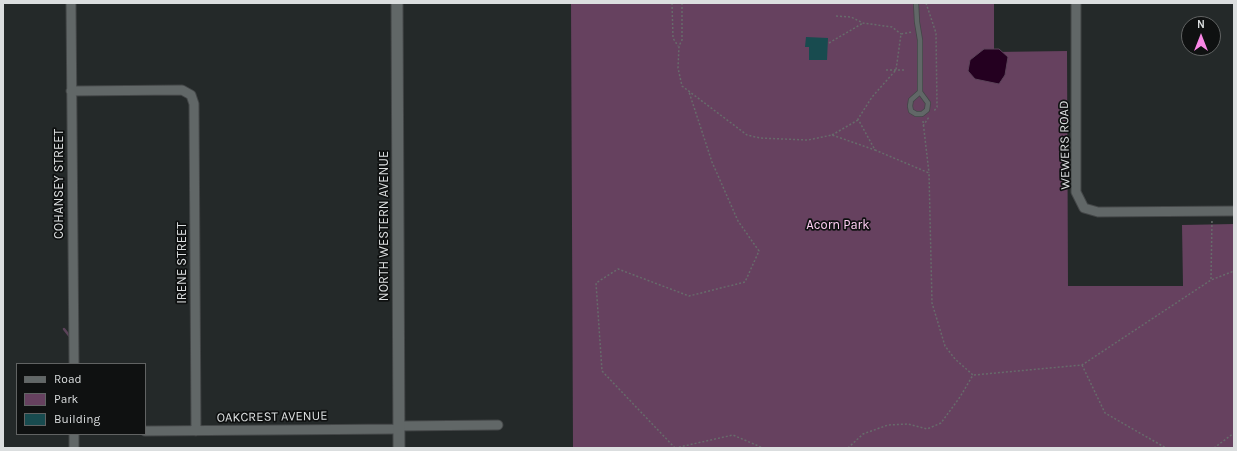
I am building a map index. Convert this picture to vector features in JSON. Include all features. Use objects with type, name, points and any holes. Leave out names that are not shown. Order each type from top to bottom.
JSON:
[{"type":"street","name":"COHANSEY STREET","points":[[71,3],[74,363]]},
{"type":"street","name":"NORTH WESTERN AVENUE","points":[[397,3],[399,448]]},
{"type":"street","name":"WEWERS ROAD","points":[[1076,3],[1076,192],[1084,208],[1098,212],[1234,211]]},
{"type":"street","name":"IRENE STREET","points":[[71,91],[182,90],[191,95],[194,104],[196,431]]},
{"type":"street","name":"OAKCREST AVENUE","points":[[146,431],[399,428],[498,425]]},
{"type":"street","points":[[74,435],[74,448]]},
{"type":"lane","points":[[916,3],[920,40],[920,92],[928,103],[927,110],[922,114],[910,111],[912,100],[920,92]]},
{"type":"path","points":[[672,3],[673,38],[679,46]]},
{"type":"path","points":[[682,3],[682,40],[679,46],[678,68],[682,86],[747,135],[760,138],[808,140],[832,135],[858,119],[872,97],[896,70],[901,34]]},
{"type":"path","points":[[924,126],[937,107],[936,33],[926,3]]},
{"type":"path","points":[[836,16],[851,17],[863,23],[892,27],[901,34]]},
{"type":"path","points":[[829,43],[863,23]]},
{"type":"path","points":[[901,34],[918,30]]},
{"type":"path","points":[[886,70],[906,70]]},
{"type":"path","points":[[689,92],[712,162],[738,220],[759,251],[745,282],[689,296],[618,269],[596,283],[602,371],[675,448],[734,435],[763,448]]},
{"type":"path","points":[[922,114],[929,173],[932,303],[944,346],[955,359],[973,375],[1082,366],[1211,280],[1234,271]]},
{"type":"path","points":[[858,119],[875,150]]},
{"type":"path","points":[[832,135],[875,150],[929,173]]},
{"type":"path","points":[[1211,280],[1212,211]]},
{"type":"path","points":[[1082,366],[1105,413],[1166,448]]},
{"type":"path","points":[[848,448],[863,434],[888,425],[908,424],[927,429],[940,423],[960,397],[973,375]]},
{"type":"path","points":[[1214,448],[1234,433]]},
{"type":"green space","name":"Acorn Park","points":[[571,3],[994,3],[994,52],[1067,51],[1068,286],[1183,286],[1182,225],[1234,224],[1234,448],[573,448]]},
{"type":"shaded area","points":[[984,49],[999,49],[1008,57],[1005,75],[999,84],[975,79],[968,71],[970,60]]},
{"type":"building","points":[[806,37],[828,38],[827,60],[809,60],[809,47],[805,47]]},
{"type":"waterway","points":[[64,329],[71,338]]}]
